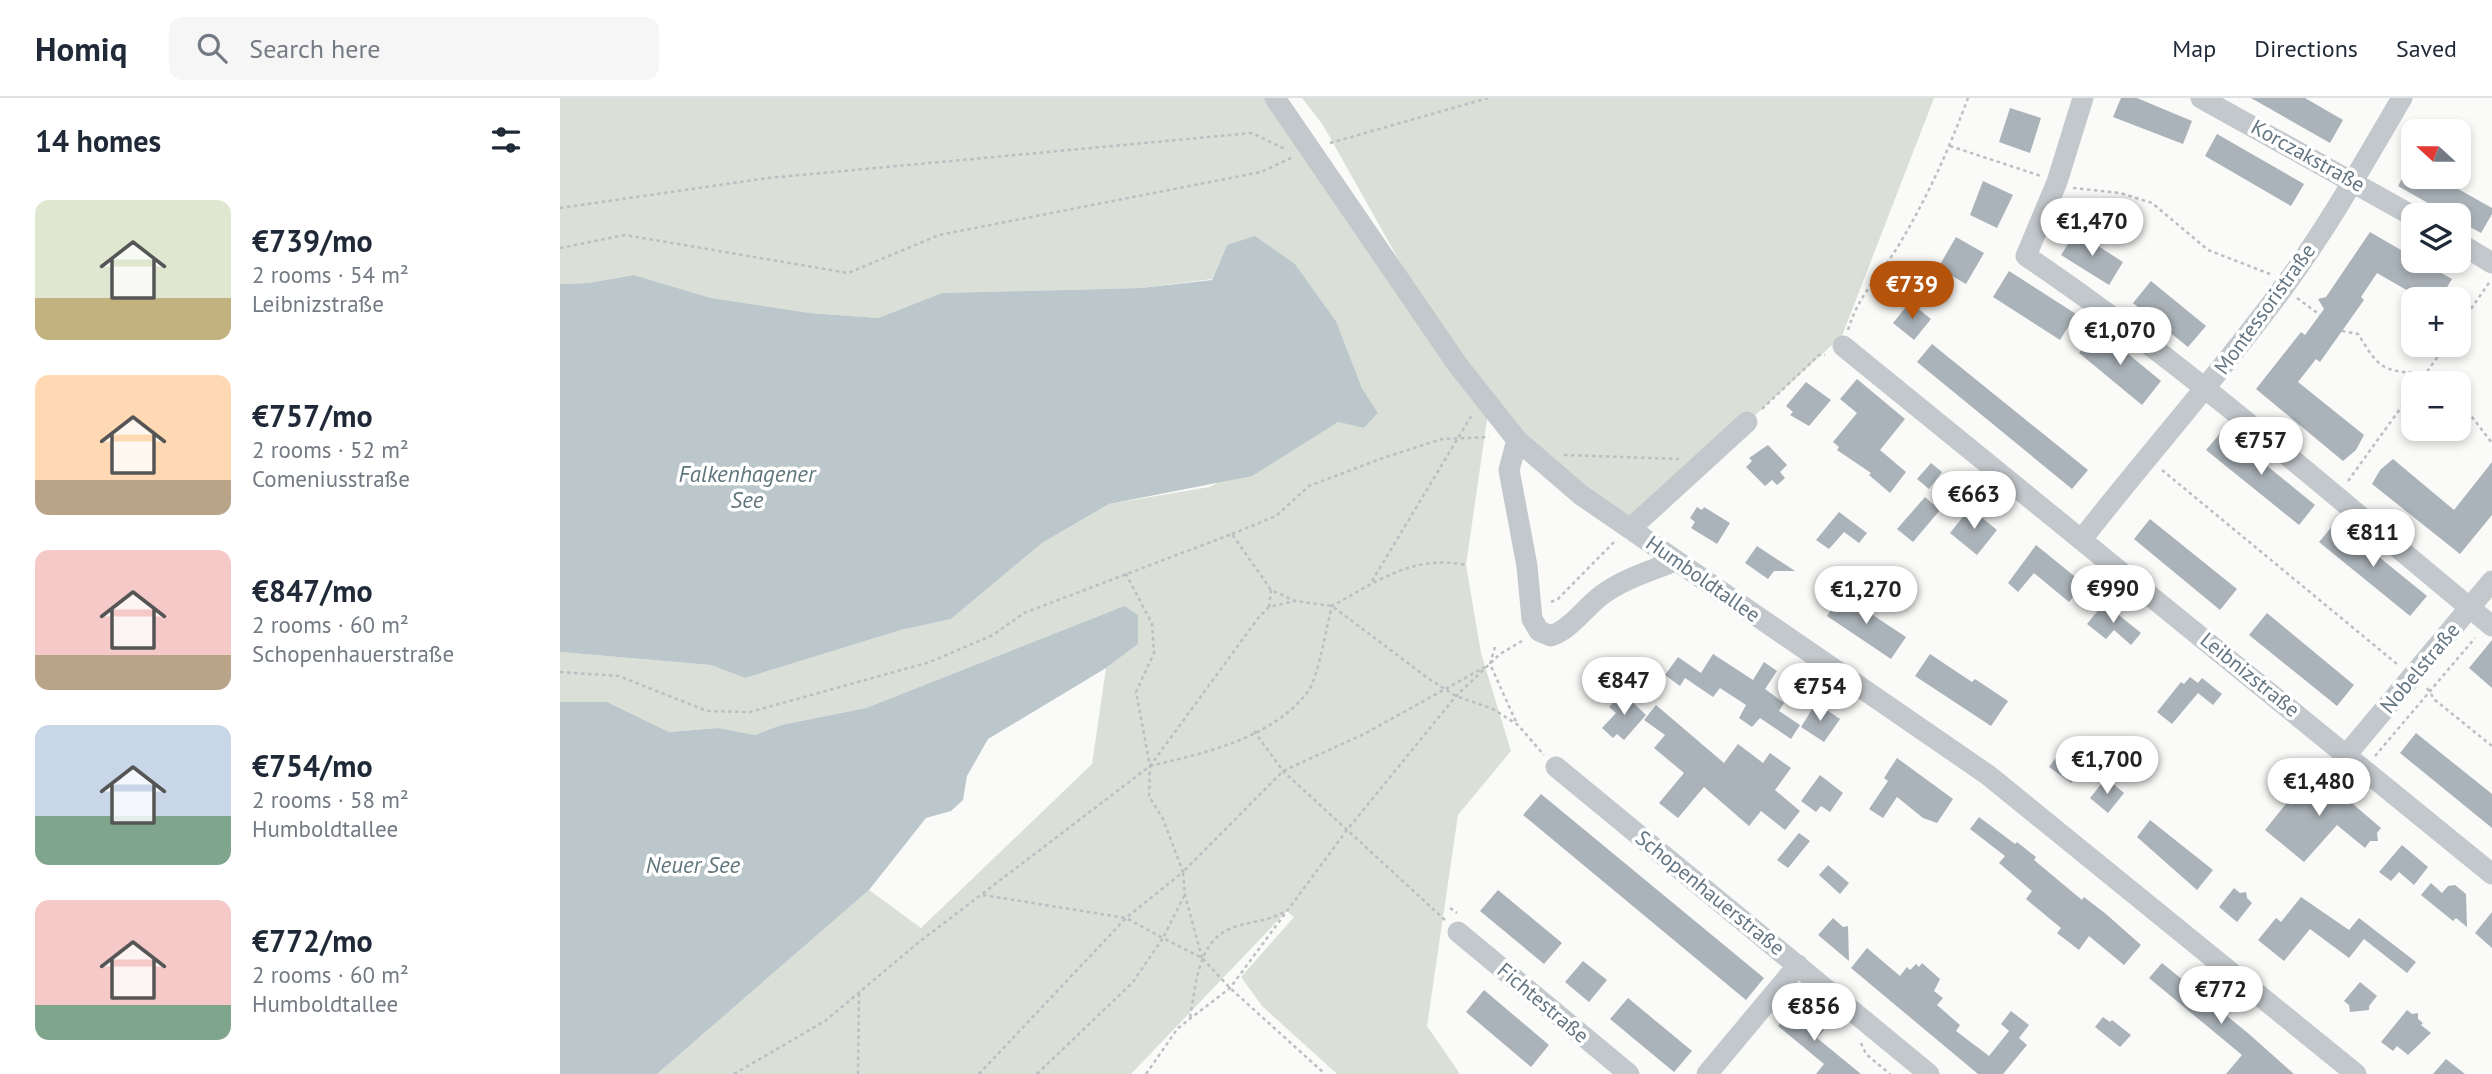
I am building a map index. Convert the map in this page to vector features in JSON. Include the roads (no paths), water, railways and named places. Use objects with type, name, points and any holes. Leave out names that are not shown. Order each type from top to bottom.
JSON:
[{"type":"street","name":"Humboldtallee","points":[[1275,98],[1457,364],[1517,440],[1581,495],[1988,775],[2356,1074]]},
{"type":"street","points":[[2083,98],[2057,182],[2026,256],[2103,308],[2207,388],[2490,624]]},
{"type":"street","name":"Korczakstraße","points":[[2201,98],[2401,209]]},
{"type":"street","name":"Montessoristraße","points":[[2082,539],[2207,388],[2287,282],[2354,181],[2402,98]]},
{"type":"street","points":[[2471,250],[2492,263]]},
{"type":"street","name":"Leibnizstraße","points":[[1843,346],[2492,874]]},
{"type":"street","points":[[1630,529],[1747,422]]},
{"type":"street","points":[[1517,440],[1510,470],[1527,566],[1532,619],[1539,631],[1551,636],[1563,632],[1580,612],[1606,592],[1676,561]]},
{"type":"street","name":"Nobelstraße","points":[[2347,754],[2492,581]]},
{"type":"street","name":"Schopenhauerstraße","points":[[1556,767],[1928,1074]]},
{"type":"street","name":"Fichtestraße","points":[[1458,932],[1629,1074]]},
{"type":"street","points":[[1707,1074],[1798,965]]},
{"type":"water","name":"Falkenhagener See","points":[[1255,236],[1295,264],[1336,321],[1362,388],[1378,413],[1364,428],[1338,422],[1252,476],[1109,504],[1042,543],[951,619],[901,630],[745,678],[711,665],[560,652],[560,284],[588,283],[634,275],[711,298],[810,313],[878,318],[942,293],[1141,288],[1212,280],[1227,245]]},
{"type":"water","name":"Neuer See","points":[[1124,606],[1138,615],[1138,644],[1106,668],[988,739],[967,776],[963,800],[951,811],[926,818],[869,890],[657,1074],[560,1074],[560,702],[607,702],[669,732],[718,728],[755,735],[781,725],[866,708]]}]
